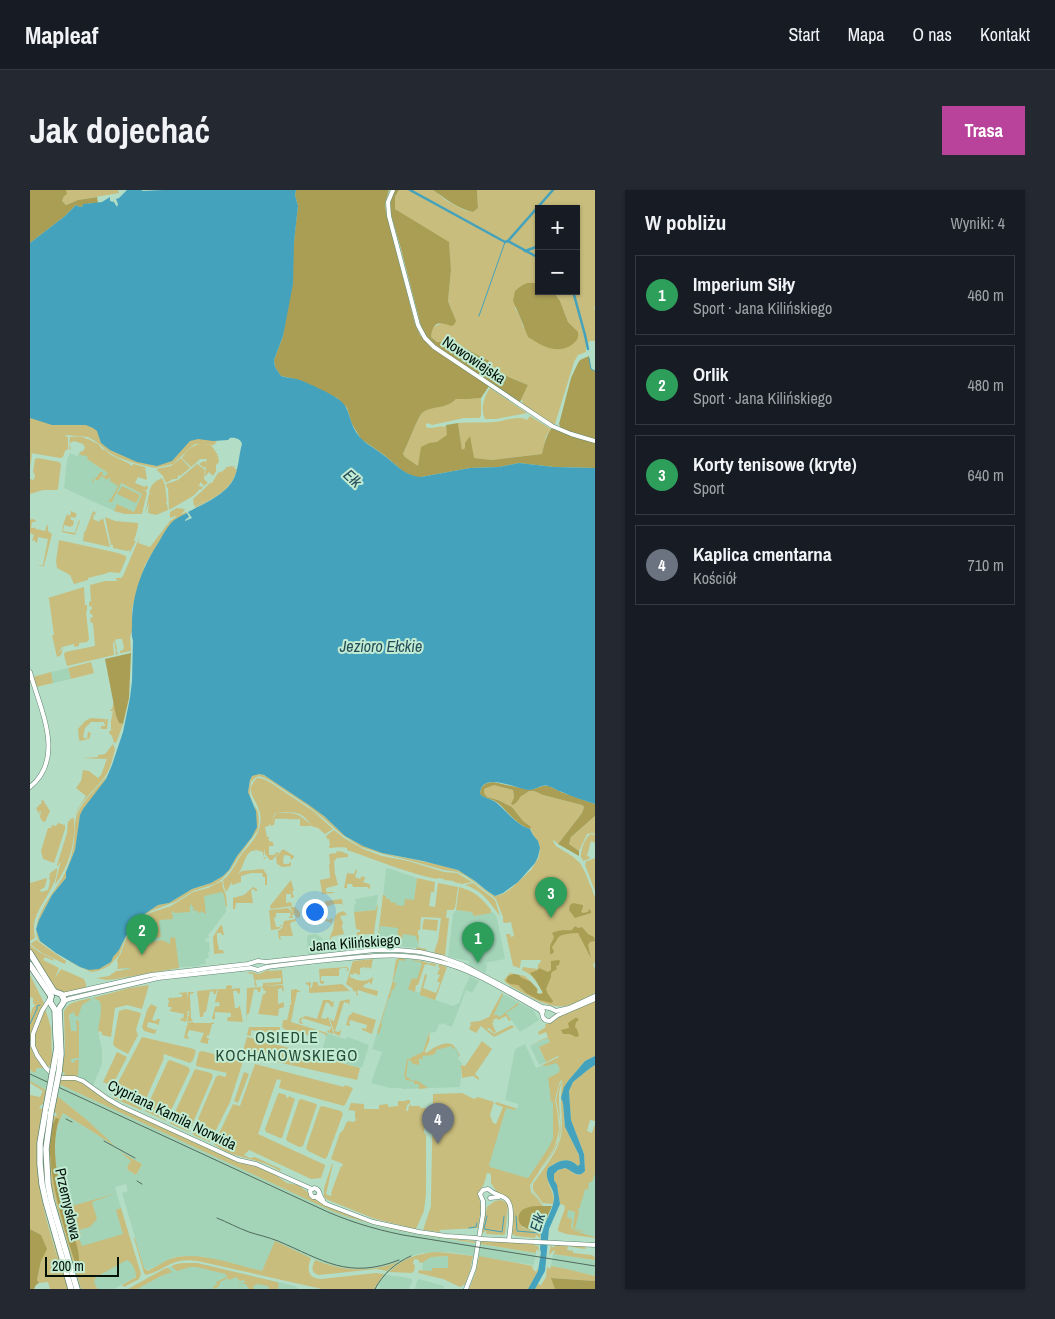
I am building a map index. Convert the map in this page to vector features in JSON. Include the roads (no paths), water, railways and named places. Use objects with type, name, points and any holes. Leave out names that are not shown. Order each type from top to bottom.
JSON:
[{"type":"main road","points":[[30,954],[56,1000]]},
{"type":"main road","points":[[30,965],[56,1000]]},
{"type":"main road","name":"Przemysłowa","points":[[56,1000],[56,1071],[48,1110],[41,1131],[40,1148],[42,1184],[71,1289]]},
{"type":"main road","name":"Przemysłowa","points":[[48,1110],[46,1149],[48,1184],[77,1289]]},
{"type":"street","name":"Nowowiejska","points":[[393,190],[388,202],[389,216],[418,325],[425,338],[552,426],[595,441]]},
{"type":"street","points":[[30,672],[45,722],[49,748],[44,770],[30,787]]},
{"type":"street","name":"Jana Kilińskiego","points":[[255,962],[369,951],[397,950],[414,952],[441,957],[463,965],[540,1010],[542,1013]]},
{"type":"street","name":"Jana Kilińskiego","points":[[56,1000],[69,999],[158,978],[395,954],[434,960],[476,973],[546,1008]]},
{"type":"street","points":[[56,1000],[151,975],[255,962],[254,966],[259,969],[263,964],[261,961]]},
{"type":"street","points":[[595,997],[558,1015],[552,1020],[548,1021],[543,1018],[542,1013],[546,1008],[554,1010],[569,1008],[595,997]]},
{"type":"street","name":"Cypriana Kamila Norwida","points":[[56,1000],[43,1009],[33,1034],[33,1044],[37,1055],[51,1074],[60,1078],[81,1080],[116,1104],[238,1160],[256,1164],[311,1191]]},
{"type":"street","points":[[554,1010],[555,1018]]},
{"type":"street","points":[[318,1196],[312,1196],[311,1191],[317,1189],[319,1191],[318,1196],[323,1202],[373,1222],[408,1230],[481,1239],[595,1245]]},
{"type":"street","points":[[466,1289],[475,1265],[483,1214],[488,1197],[506,1198],[510,1202],[509,1240]]},
{"type":"water","name":"Jezioro Ełckie","points":[[127,190],[296,190],[295,195],[298,206],[294,242],[293,284],[283,336],[274,360],[275,367],[281,376],[298,379],[327,392],[341,401],[358,436],[405,472],[421,477],[470,468],[499,467],[519,463],[554,467],[595,468],[595,804],[545,786],[529,790],[500,783],[486,783],[482,787],[480,794],[496,802],[517,822],[530,829],[540,848],[535,863],[518,882],[503,893],[495,896],[458,870],[382,853],[363,846],[345,836],[309,805],[264,775],[259,774],[252,776],[248,792],[256,811],[257,827],[229,870],[211,883],[192,889],[169,903],[158,905],[140,917],[129,930],[111,962],[99,969],[89,970],[56,953],[40,941],[36,929],[52,895],[66,878],[66,872],[75,850],[80,815],[106,779],[123,732],[132,681],[134,601],[144,570],[164,533],[173,521],[187,513],[189,517],[185,521],[192,518],[188,512],[222,493],[232,482],[242,444],[234,438],[228,440],[198,439],[190,441],[172,461],[157,466],[137,462],[110,450],[101,443],[97,431],[86,425],[52,425],[30,418],[30,243],[76,205],[80,207],[83,204],[102,202],[110,197],[110,201],[114,202],[117,207],[116,199]]},
{"type":"water","points":[[595,1056],[595,1065],[573,1082],[569,1091],[571,1120],[584,1154],[585,1171],[575,1174],[565,1168],[558,1170],[554,1174],[560,1204],[549,1229],[545,1271],[535,1289],[528,1289],[538,1271],[541,1252],[540,1233],[554,1199],[547,1177],[548,1168],[556,1163],[567,1160],[578,1166],[580,1164],[579,1155],[565,1127],[561,1098],[564,1087],[585,1061]]},
{"type":"waterway","points":[[410,190],[505,242],[508,241]]},
{"type":"waterway","points":[[535,256],[508,241],[553,190]]},
{"type":"waterway","points":[[479,316],[505,242]]},
{"type":"waterway","points":[[525,251],[535,247]]},
{"type":"waterway","points":[[574,295],[588,349]]},
{"type":"waterway","points":[[589,358],[591,369],[595,371]]},
{"type":"waterway","points":[[30,1024],[37,1006],[40,1005]]},
{"type":"waterway","points":[[487,1216],[484,1229],[502,1232],[504,1216]]},
{"type":"waterway","name":"Ełk","points":[[516,1216],[517,1231],[540,1233]]},
{"type":"waterway","points":[[469,1228],[476,1227],[477,1223]]},
{"type":"railway","points":[[30,1074],[348,1220],[403,1235],[595,1266]]},
{"type":"railway","points":[[66,1119],[72,1122]]},
{"type":"railway","points":[[104,1141],[135,1158]]},
{"type":"railway","points":[[137,1181],[142,1184]]},
{"type":"railway","points":[[217,1218],[336,1265],[350,1268],[365,1268],[381,1266],[399,1260]]},
{"type":"railway","points":[[375,1289],[390,1270],[411,1256]]},
{"type":"place","name":"Korty tenisowe (kryte)","points":[[551,918]]},
{"type":"place","name":"Orlik","points":[[142,955]]},
{"type":"place","name":"Imperium Siły","points":[[478,963]]},
{"type":"place","name":"Kaplica cmentarna","points":[[438,1144]]},
{"type":"district","name":"OSIEDLE KOCHANOWSKIEGO","points":[[287,1046]]}]
